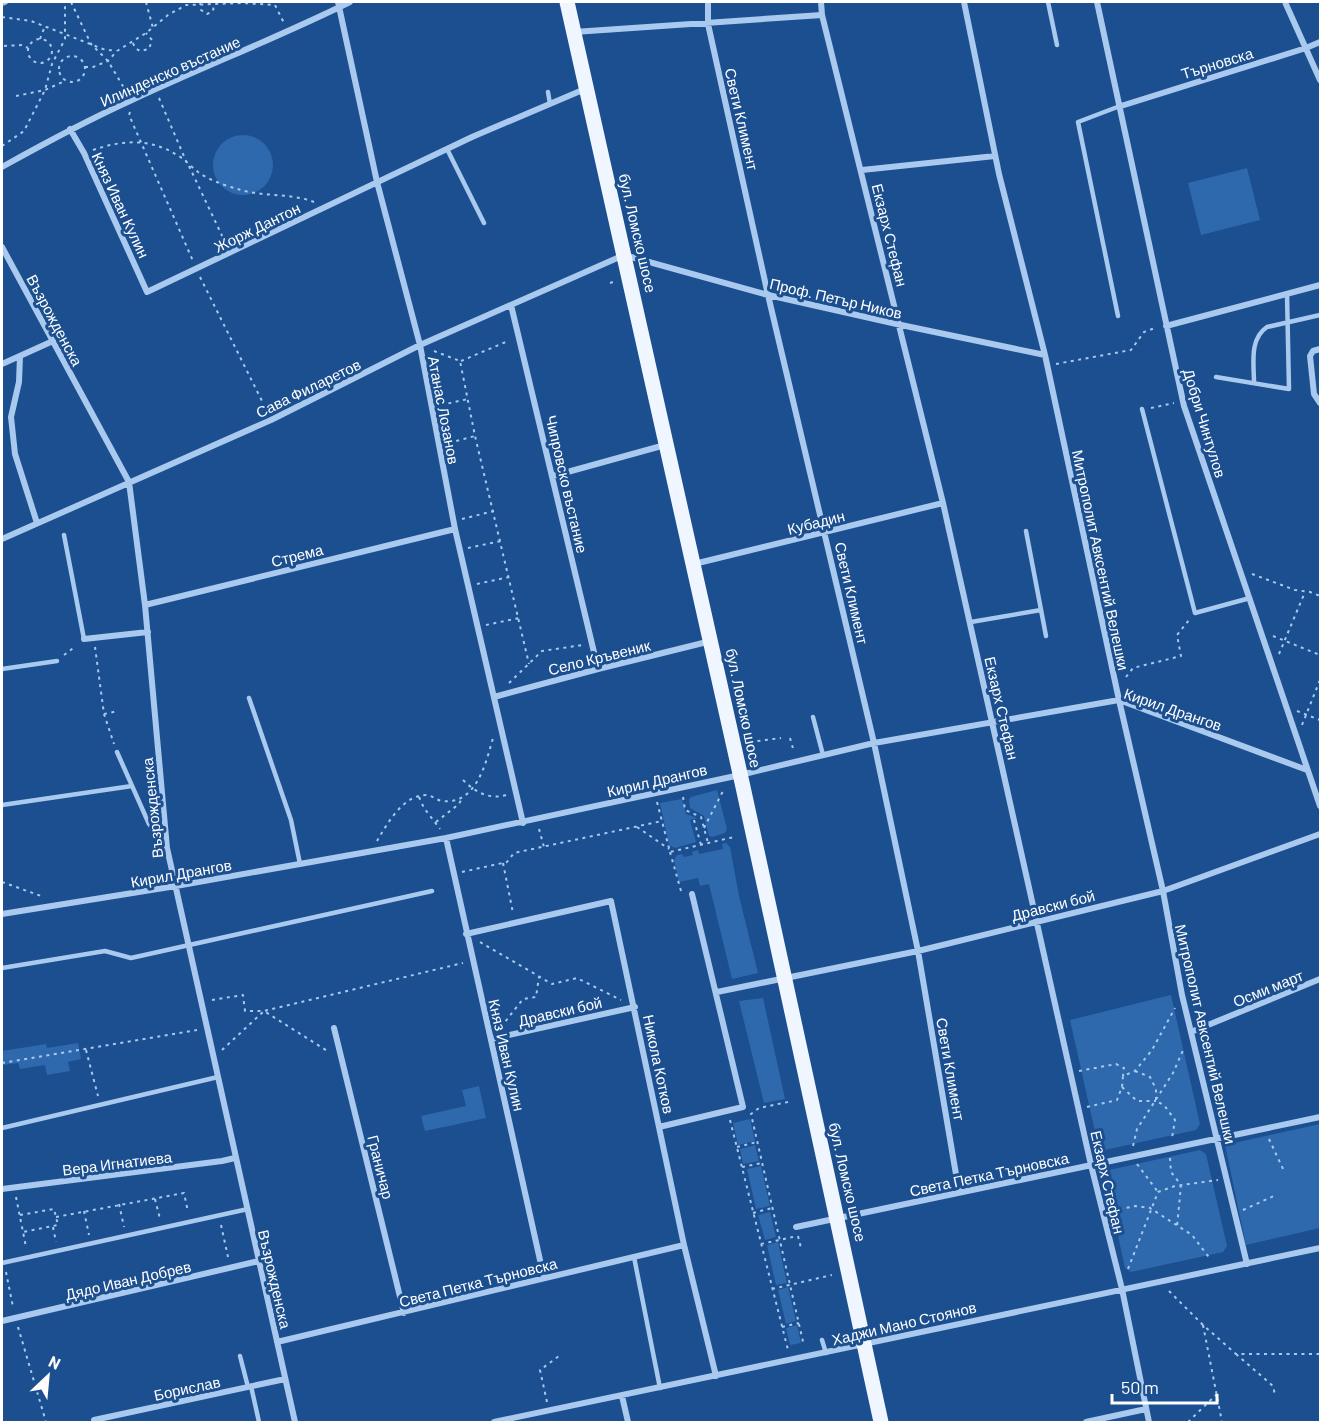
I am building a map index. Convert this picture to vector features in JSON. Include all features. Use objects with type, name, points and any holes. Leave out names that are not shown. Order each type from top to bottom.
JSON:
[{"type":"main road","name":"бул. Ломско шосе","points":[[567,2],[694,564],[882,1422]]},
{"type":"street","name":"Илинденско въстание","points":[[2,167],[70,129],[288,32],[339,4],[350,2]]},
{"type":"street","name":"Свети Климент","points":[[708,2],[708,24],[768,294],[874,743],[918,951],[959,1192]]},
{"type":"street","name":"Екзарх Стефан","points":[[821,2],[822,15],[944,503],[1078,1109],[1122,1289],[1149,1422]]},
{"type":"street","name":"Митрополит Авксентий Велешки","points":[[964,2],[995,156],[1045,356],[1162,891],[1182,995],[1247,1264]]},
{"type":"street","name":"Добри Чинтулов","points":[[1097,2],[1183,401],[1320,806]]},
{"type":"street","points":[[1285,2],[1320,80]]},
{"type":"street","name":"Атанас Лозанов","points":[[339,4],[377,182],[420,345],[455,529],[523,823]]},
{"type":"street","points":[[574,32],[822,15]]},
{"type":"street","name":"Търновска","points":[[1121,106],[1320,42]]},
{"type":"street","name":"Жорж Дантон","points":[[147,292],[447,149],[587,89]]},
{"type":"street","name":"Княз Иван Кулин","points":[[70,129],[84,153],[147,292]]},
{"type":"street","points":[[862,170],[995,156]]},
{"type":"street","name":"Възрожденска","points":[[2,246],[129,482],[148,632],[167,848],[295,1422]]},
{"type":"street","name":"Проф. Петър Ников","points":[[624,255],[768,294],[901,326],[1045,356]]},
{"type":"street","name":"Сава Филаретов","points":[[2,539],[272,420],[420,345],[624,255]]},
{"type":"street","points":[[1166,326],[1320,285]]},
{"type":"street","name":"Чипровско въстание","points":[[511,305],[598,669]]},
{"type":"street","points":[[2,364],[53,341]]},
{"type":"street","points":[[1320,349],[1313,351],[1310,357],[1314,394],[1320,403]]},
{"type":"street","points":[[20,356],[19,382],[10,417],[15,454],[37,523]]},
{"type":"street","points":[[553,477],[667,445]]},
{"type":"street","name":"Кубадин","points":[[694,564],[944,503]]},
{"type":"street","name":"Стрема","points":[[145,605],[455,529]]},
{"type":"street","points":[[84,639],[148,632]]},
{"type":"street","name":"Село Кръвеник","points":[[494,697],[711,642]]},
{"type":"street","name":"Кирил Дрангов","points":[[2,914],[446,838],[740,775],[874,743],[1119,700],[1307,770]]},
{"type":"street","name":"Дравски бой","points":[[717,993],[784,977],[918,951],[1162,891],[1320,834]]},
{"type":"street","name":"Княз Иван Кулин","points":[[446,838],[544,1278]]},
{"type":"street","points":[[659,1127],[743,1107],[692,894]]},
{"type":"street","name":"Никола Котков","points":[[466,934],[611,901],[684,1245],[716,1376]]},
{"type":"street","name":"Осми март","points":[[1191,1032],[1320,980]]},
{"type":"street","name":"Дравски бой","points":[[491,1039],[635,1007]]},
{"type":"street","name":"Граничар","points":[[334,1028],[404,1312]]},
{"type":"street","name":"Света Петка Търновска","points":[[796,1227],[1320,1117]]},
{"type":"street","name":"Вера Игнатиева","points":[[2,1189],[235,1158]]},
{"type":"street","name":"Света Петка Търновска","points":[[277,1342],[684,1245]]},
{"type":"street","name":"Хаджи Мано Стоянов","points":[[494,1422],[1320,1248]]},
{"type":"street","name":"Дядо Иван Добрев","points":[[2,1321],[259,1262]]},
{"type":"street","name":"Борислав","points":[[94,1421],[285,1379]]},
{"type":"street","points":[[622,1396],[628,1422]]},
{"type":"street","points":[[1086,1422],[1146,1409]]},
{"type":"lane","points":[[1048,2],[1057,45]]},
{"type":"lane","points":[[548,92],[550,104]]},
{"type":"lane","points":[[1118,316],[1078,122],[1121,106]]},
{"type":"lane","points":[[447,149],[484,223]]},
{"type":"lane","points":[[1216,377],[1289,389],[1287,294]]},
{"type":"lane","points":[[1254,383],[1254,343],[1261,331],[1267,327],[1320,315]]},
{"type":"lane","points":[[1142,409],[1195,613],[1250,598]]},
{"type":"lane","points":[[1026,531],[1046,636]]},
{"type":"lane","points":[[64,535],[84,639]]},
{"type":"lane","points":[[971,622],[1041,610]]},
{"type":"lane","points":[[2,669],[57,661]]},
{"type":"lane","points":[[249,698],[291,820],[300,864]]},
{"type":"lane","points":[[813,717],[823,755]]},
{"type":"lane","points":[[117,752],[149,824],[167,848]]},
{"type":"lane","points":[[2,805],[132,786]]},
{"type":"lane","points":[[2,968],[105,951],[131,958],[432,891]]},
{"type":"lane","points":[[2,1128],[218,1077]]},
{"type":"lane","points":[[3,1263],[248,1209]]},
{"type":"lane","points":[[634,1257],[660,1388]]},
{"type":"lane","points":[[822,1340],[826,1353]]},
{"type":"lane","points":[[240,1356],[259,1422]]},
{"type":"path","points":[[2,146],[24,132],[45,90],[52,64],[65,39],[65,2]]},
{"type":"path","points":[[70,2],[91,44],[108,61],[132,100],[129,115],[197,269],[272,420]]},
{"type":"path","points":[[146,2],[153,28]]},
{"type":"path","points":[[85,67],[93,67],[108,61],[117,51],[186,3],[275,5],[288,32]]},
{"type":"path","points":[[200,3],[201,10],[207,14],[213,11],[214,4]]},
{"type":"path","points":[[2,17],[32,21],[103,49],[117,51]]},
{"type":"path","points":[[45,26],[40,39],[33,42],[29,48],[29,56],[35,61],[46,61],[51,56]]},
{"type":"path","points":[[133,42],[135,48],[140,51],[149,49],[152,40],[146,33]]},
{"type":"path","points":[[40,39],[50,45],[51,56]]},
{"type":"path","points":[[4,46],[22,45],[29,48]]},
{"type":"path","points":[[51,56],[61,62]]},
{"type":"path","points":[[65,81],[59,70],[61,62],[68,57],[77,57],[85,67]]},
{"type":"path","points":[[16,96],[45,90],[65,81],[73,82],[81,79],[85,67]]},
{"type":"path","points":[[156,89],[230,253]]},
{"type":"path","points":[[84,153],[106,145],[148,142],[179,155],[205,177],[244,191],[304,198],[327,207]]},
{"type":"path","points":[[1047,366],[1131,351],[1144,332],[1166,326]]},
{"type":"path","points":[[420,345],[460,361],[519,336]]},
{"type":"path","points":[[460,361],[475,436],[529,664]]},
{"type":"path","points":[[432,407],[468,399]]},
{"type":"path","points":[[1142,409],[1183,401]]},
{"type":"path","points":[[439,445],[475,436]]},
{"type":"path","points":[[454,521],[494,511]]},
{"type":"path","points":[[460,549],[501,541]]},
{"type":"path","points":[[1240,570],[1294,590],[1320,596]]},
{"type":"path","points":[[468,586],[509,577]]},
{"type":"path","points":[[1273,668],[1305,591]]},
{"type":"path","points":[[1116,689],[1133,668],[1181,656],[1177,635],[1195,613]]},
{"type":"path","points":[[478,627],[519,618]]},
{"type":"path","points":[[1261,631],[1320,655]]},
{"type":"path","points":[[93,638],[104,714],[117,752]]},
{"type":"path","points":[[57,661],[84,639]]},
{"type":"path","points":[[494,697],[542,651],[592,643]]},
{"type":"path","points":[[1297,738],[1320,680]]},
{"type":"path","points":[[1286,707],[1320,720]]},
{"type":"path","points":[[104,714],[118,711]]},
{"type":"path","points":[[436,822],[459,804],[472,789],[489,755],[499,718]]},
{"type":"path","points":[[750,742],[781,738]]},
{"type":"path","points":[[790,738],[797,761]]},
{"type":"path","points":[[463,780],[481,794],[495,797],[516,792]]},
{"type":"path","points":[[681,787],[685,810],[701,817],[708,843]]},
{"type":"path","points":[[704,828],[723,791],[726,790]]},
{"type":"path","points":[[654,793],[681,891],[692,894]]},
{"type":"path","points":[[372,852],[391,819],[413,798],[428,795],[444,802],[461,800]]},
{"type":"path","points":[[419,797],[424,808],[446,838]]},
{"type":"path","points":[[694,819],[701,845]]},
{"type":"path","points":[[537,820],[544,847]]},
{"type":"path","points":[[454,874],[507,862],[514,853],[662,821]]},
{"type":"path","points":[[637,827],[669,851],[734,837]]},
{"type":"path","points":[[503,863],[515,923]]},
{"type":"path","points":[[2,882],[61,904]]},
{"type":"path","points":[[466,934],[552,984],[577,978],[635,1007]]},
{"type":"path","points":[[201,1002],[243,995],[245,1011],[264,1011],[472,961]]},
{"type":"path","points":[[491,1039],[524,999],[536,997],[539,976]]},
{"type":"path","points":[[1123,1076],[1136,1071],[1152,1050],[1182,995]]},
{"type":"path","points":[[214,1058],[264,1011]]},
{"type":"path","points":[[264,1011],[342,1060]]},
{"type":"path","points":[[2,1063],[207,1028]]},
{"type":"path","points":[[1158,1192],[1131,1156],[1137,1129],[1173,1073],[1191,1032]]},
{"type":"path","points":[[86,1050],[100,1105]]},
{"type":"path","points":[[1070,1073],[1116,1064],[1124,1068],[1122,1087],[1117,1100],[1078,1109]]},
{"type":"path","points":[[1136,1071],[1150,1077],[1156,1089],[1156,1101]]},
{"type":"path","points":[[1122,1087],[1137,1101],[1156,1101],[1164,1105],[1174,1120],[1170,1148],[1171,1172],[1181,1185],[1177,1227]]},
{"type":"path","points":[[788,1102],[759,1108],[751,1114],[807,1357]]},
{"type":"path","points":[[728,1111],[790,1361]]},
{"type":"path","points":[[1265,1128],[1284,1171]]},
{"type":"path","points":[[736,1147],[757,1142]]},
{"type":"path","points":[[742,1167],[762,1163]]},
{"type":"path","points":[[1122,1289],[1150,1208],[1158,1192],[1181,1185],[1227,1179]]},
{"type":"path","points":[[15,1188],[28,1257]]},
{"type":"path","points":[[56,1217],[184,1193],[190,1222]]},
{"type":"path","points":[[1235,1214],[1276,1196]]},
{"type":"path","points":[[155,1198],[162,1228]]},
{"type":"path","points":[[119,1204],[126,1236]]},
{"type":"path","points":[[1103,1213],[1135,1206],[1150,1208],[1192,1235],[1218,1270]]},
{"type":"path","points":[[753,1213],[772,1208]]},
{"type":"path","points":[[20,1215],[54,1209],[58,1225],[23,1232]]},
{"type":"path","points":[[84,1211],[91,1244]]},
{"type":"path","points":[[219,1216],[230,1268]]},
{"type":"path","points":[[52,1226],[57,1251]]},
{"type":"path","points":[[761,1244],[798,1236]]},
{"type":"path","points":[[3,1263],[15,1318],[46,1422]]},
{"type":"path","points":[[772,1289],[832,1275]]},
{"type":"path","points":[[1160,1282],[1203,1325],[1274,1386],[1275,1395]]},
{"type":"path","points":[[782,1327],[799,1323]]},
{"type":"path","points":[[1203,1325],[1222,1422]]},
{"type":"path","points":[[1236,1354],[1320,1354]]},
{"type":"path","points":[[549,1410],[540,1370],[559,1356]]},
{"type":"path","points":[[1188,1422],[1216,1395]]},
{"type":"shaded area","points":[[243,135],[264,144],[273,165],[264,186],[243,195],[222,186],[213,165],[222,144]]},
{"type":"shaded area","points":[[1247,168],[1260,220],[1201,235],[1188,183]]},
{"type":"shaded area","points":[[717,790],[727,829],[725,833],[712,837],[709,836],[704,816],[690,808],[689,800],[691,797]]},
{"type":"shaded area","points":[[682,799],[686,814],[697,818],[690,820],[696,842],[675,848],[669,845],[660,803]]},
{"type":"shaded area","points":[[726,843],[730,847],[739,896],[758,973],[732,979],[709,884],[700,886],[698,878],[679,882],[674,860],[677,855],[682,854],[684,857],[693,855],[692,852],[698,850],[699,854],[723,849],[722,844]]},
{"type":"shaded area","points":[[1171,995],[1200,1124],[1196,1130],[1105,1150],[1098,1145],[1070,1020]]},
{"type":"shaded area","points":[[763,998],[785,1099],[764,1103],[739,1001]]},
{"type":"shaded area","points":[[78,1043],[81,1059],[68,1062],[70,1071],[47,1075],[45,1065],[20,1069],[18,1063],[3,1065],[2,1051],[46,1044],[47,1048]]},
{"type":"shaded area","points":[[479,1086],[486,1118],[425,1131],[421,1116],[466,1106],[462,1090]]},
{"type":"shaded area","points":[[750,1119],[755,1141],[738,1145],[733,1123]]},
{"type":"shaded area","points":[[1320,1124],[1320,1228],[1246,1245],[1225,1145]]},
{"type":"shaded area","points":[[755,1145],[759,1161],[743,1164],[740,1149]]},
{"type":"shaded area","points":[[1200,1150],[1206,1154],[1227,1246],[1223,1252],[1131,1272],[1125,1268],[1105,1176],[1109,1170]]},
{"type":"shaded area","points":[[761,1166],[770,1206],[756,1209],[747,1169]]},
{"type":"shaded area","points":[[770,1212],[776,1237],[765,1240],[758,1215]]},
{"type":"shaded area","points":[[778,1242],[787,1283],[776,1285],[767,1245]]},
{"type":"shaded area","points":[[788,1287],[796,1321],[786,1324],[778,1290]]},
{"type":"shaded area","points":[[797,1325],[801,1343],[790,1345],[786,1328]]}]
